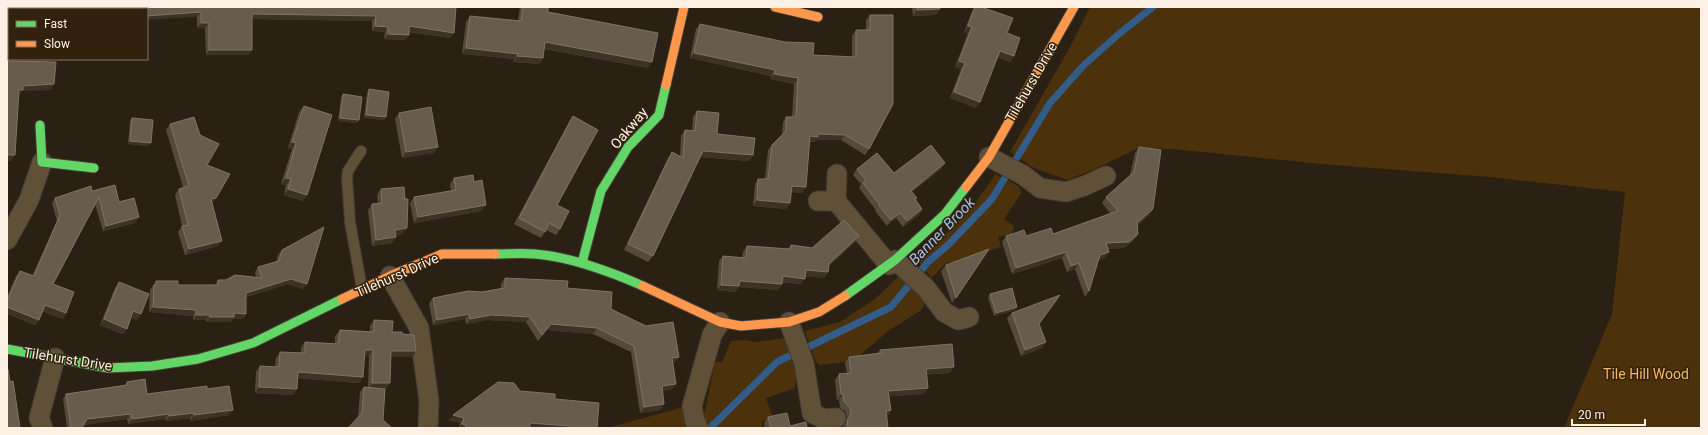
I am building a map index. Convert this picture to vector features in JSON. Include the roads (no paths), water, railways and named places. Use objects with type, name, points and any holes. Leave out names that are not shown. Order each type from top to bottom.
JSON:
[{"type":"street","name":"Oakway","points":[[582,263],[600,191],[628,147],[659,115],[684,7]]},
{"type":"street","points":[[775,7],[818,17]]},
{"type":"street","name":"Tilehurst Drive","points":[[7,350],[108,368],[152,366],[198,359],[253,343],[390,276],[442,254],[535,254],[582,263],[623,277],[720,322],[747,326],[791,329],[896,265],[996,161],[1074,7]]},
{"type":"street","points":[[7,240],[29,200],[42,162],[40,125]]},
{"type":"street","points":[[996,161],[1023,175],[1040,188],[1066,192],[1106,176]]},
{"type":"street","points":[[42,162],[94,168]]},
{"type":"street","points":[[837,174],[827,201],[896,265],[926,288],[944,312],[958,320],[969,317]]},
{"type":"street","points":[[390,276],[419,328],[429,401],[428,428]]},
{"type":"street","points":[[696,424],[692,406],[712,335],[720,322]]},
{"type":"street","points":[[791,329],[804,363],[812,413],[824,419],[836,418]]},
{"type":"street","points":[[43,428],[39,418],[55,358]]},
{"type":"lane","points":[[361,151],[348,171],[347,178],[350,222],[362,290]]},
{"type":"waterway","name":"Banner Brook","points":[[710,428],[777,362],[891,307],[928,262],[949,244],[992,199],[1050,103],[1084,65],[1120,33],[1153,7]]},
{"type":"park label","name":"Tile Hill Wood","points":[[1646,374]]}]
